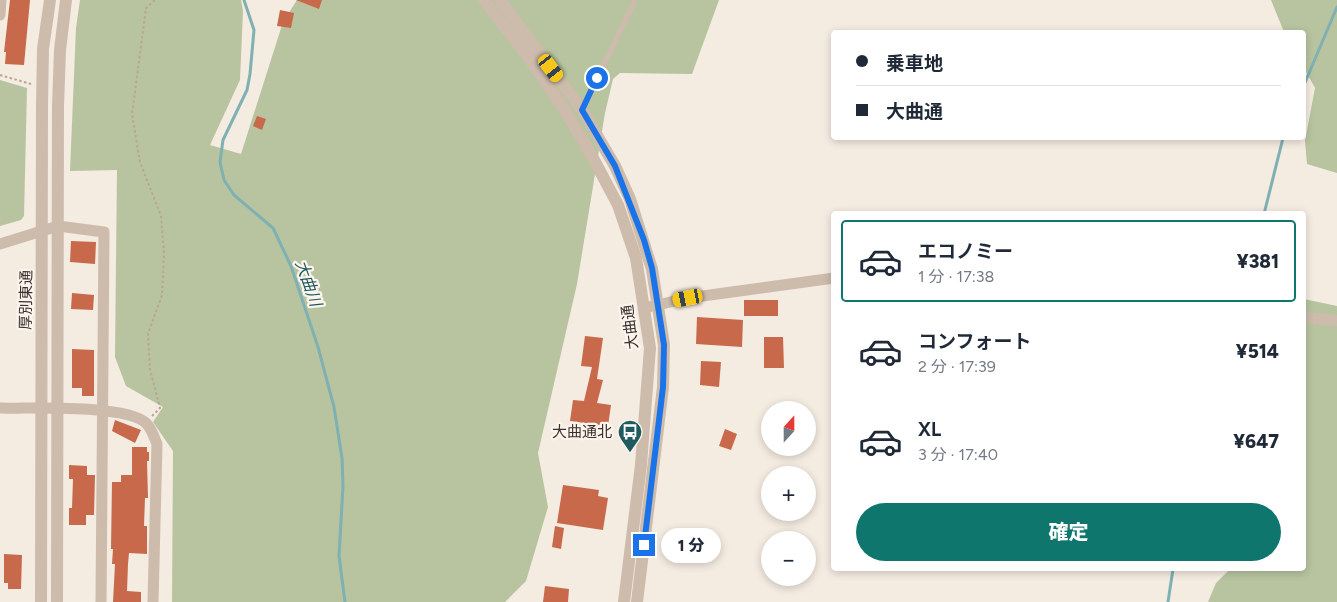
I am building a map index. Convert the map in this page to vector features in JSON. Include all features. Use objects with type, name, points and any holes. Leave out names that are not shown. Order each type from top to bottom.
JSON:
[{"type":"street","name":"厚別東通","points":[[41,602],[43,49],[50,0]]},
{"type":"street","name":"厚別東通","points":[[57,602],[60,50],[66,0]]},
{"type":"street","name":"大曲通","points":[[484,0],[559,102],[594,158],[618,205],[636,258],[650,348],[648,386],[624,602]]},
{"type":"street","name":"大曲通","points":[[500,0],[582,110],[615,166],[630,199],[652,268],[664,345],[663,387],[637,602]]},
{"type":"street","points":[[0,244],[58,226],[104,232],[101,602]]},
{"type":"street","points":[[644,308],[657,304],[831,278]]},
{"type":"street","points":[[1306,317],[1337,320]]},
{"type":"street","points":[[0,408],[102,410],[127,415],[145,422],[152,430],[156,444],[153,602]]},
{"type":"lane","points":[[582,110],[635,0]]},
{"type":"path","points":[[145,422],[160,408],[150,369],[148,334],[162,295],[164,253],[161,216],[140,162],[132,114],[146,8],[155,0]]},
{"type":"path","points":[[0,75],[43,87]]},
{"type":"green space","points":[[80,0],[241,0],[243,11],[240,80],[210,145],[241,154],[283,22],[297,0],[719,0],[692,74],[620,73],[613,79],[605,113],[577,284],[538,453],[548,507],[526,581],[505,602],[172,602],[173,451],[153,422],[163,407],[126,386],[115,357],[117,170],[70,171],[76,28]]},
{"type":"green space","points":[[1271,0],[1337,0],[1337,173],[1307,164],[1305,141],[1315,88],[1306,72],[1306,30],[1283,30]]},
{"type":"green space","points":[[0,80],[27,88],[24,216],[21,220],[0,226]]},
{"type":"green space","points":[[1306,299],[1337,306],[1337,602],[1208,602],[1216,583],[1228,571],[1306,571]]},
{"type":"building","points":[[10,0],[30,0],[24,65],[5,64],[6,52],[4,52]]},
{"type":"building","points":[[296,0],[322,0],[319,9]]},
{"type":"building","points":[[280,10],[294,13],[291,28],[277,26]]},
{"type":"building","points":[[257,116],[266,119],[262,130],[253,126]]},
{"type":"building","points":[[71,241],[96,242],[95,264],[70,262]]},
{"type":"building","points":[[72,293],[94,295],[93,310],[71,309]]},
{"type":"building","points":[[744,300],[778,300],[778,316],[744,316]]},
{"type":"building","points":[[697,317],[743,320],[742,347],[696,344]]},
{"type":"building","points":[[585,336],[603,338],[597,379],[603,380],[597,403],[611,405],[608,426],[570,421],[573,400],[584,401],[592,367],[581,366]]},
{"type":"building","points":[[764,337],[783,337],[784,368],[764,368]]},
{"type":"building","points":[[72,349],[94,350],[94,396],[82,396],[82,388],[72,388]]},
{"type":"building","points":[[701,361],[721,362],[719,387],[700,385]]},
{"type":"building","points":[[115,420],[141,430],[135,443],[112,431]]},
{"type":"building","points":[[725,429],[737,434],[731,450],[719,446]]},
{"type":"building","points":[[132,447],[147,447],[147,452],[149,452],[149,461],[147,461],[148,498],[145,498],[144,526],[147,526],[147,554],[129,553],[127,591],[141,592],[141,602],[113,602],[115,564],[112,564],[113,549],[111,549],[112,482],[121,482],[121,475],[132,475]]},
{"type":"building","points":[[69,465],[87,466],[87,475],[95,475],[94,515],[86,515],[86,525],[69,525],[69,508],[72,508],[73,479],[69,479]]},
{"type":"building","points":[[563,485],[599,490],[598,496],[608,498],[603,530],[557,523]]},
{"type":"building","points":[[555,526],[564,528],[561,549],[552,547]]},
{"type":"building","points":[[4,554],[22,555],[21,589],[8,589],[8,583],[4,583]]},
{"type":"building","points":[[545,586],[569,589],[568,602],[543,602]]},
{"type":"waterway","name":"大曲川","points":[[244,0],[254,30],[250,74],[247,90],[223,140],[220,162],[224,180],[234,195],[273,228],[291,266],[318,347],[334,407],[342,458],[343,486],[339,556],[345,602]]},
{"type":"waterway","points":[[1306,80],[1337,7]]},
{"type":"waterway","points":[[1265,211],[1282,140]]},
{"type":"waterway","points":[[1168,602],[1173,571]]},
{"type":"place","name":"大曲通北","points":[[630,453]]},
{"type":"route","points":[[597,78],[582,110],[615,166],[630,199],[652,268],[664,345],[663,387],[644,545]]}]
